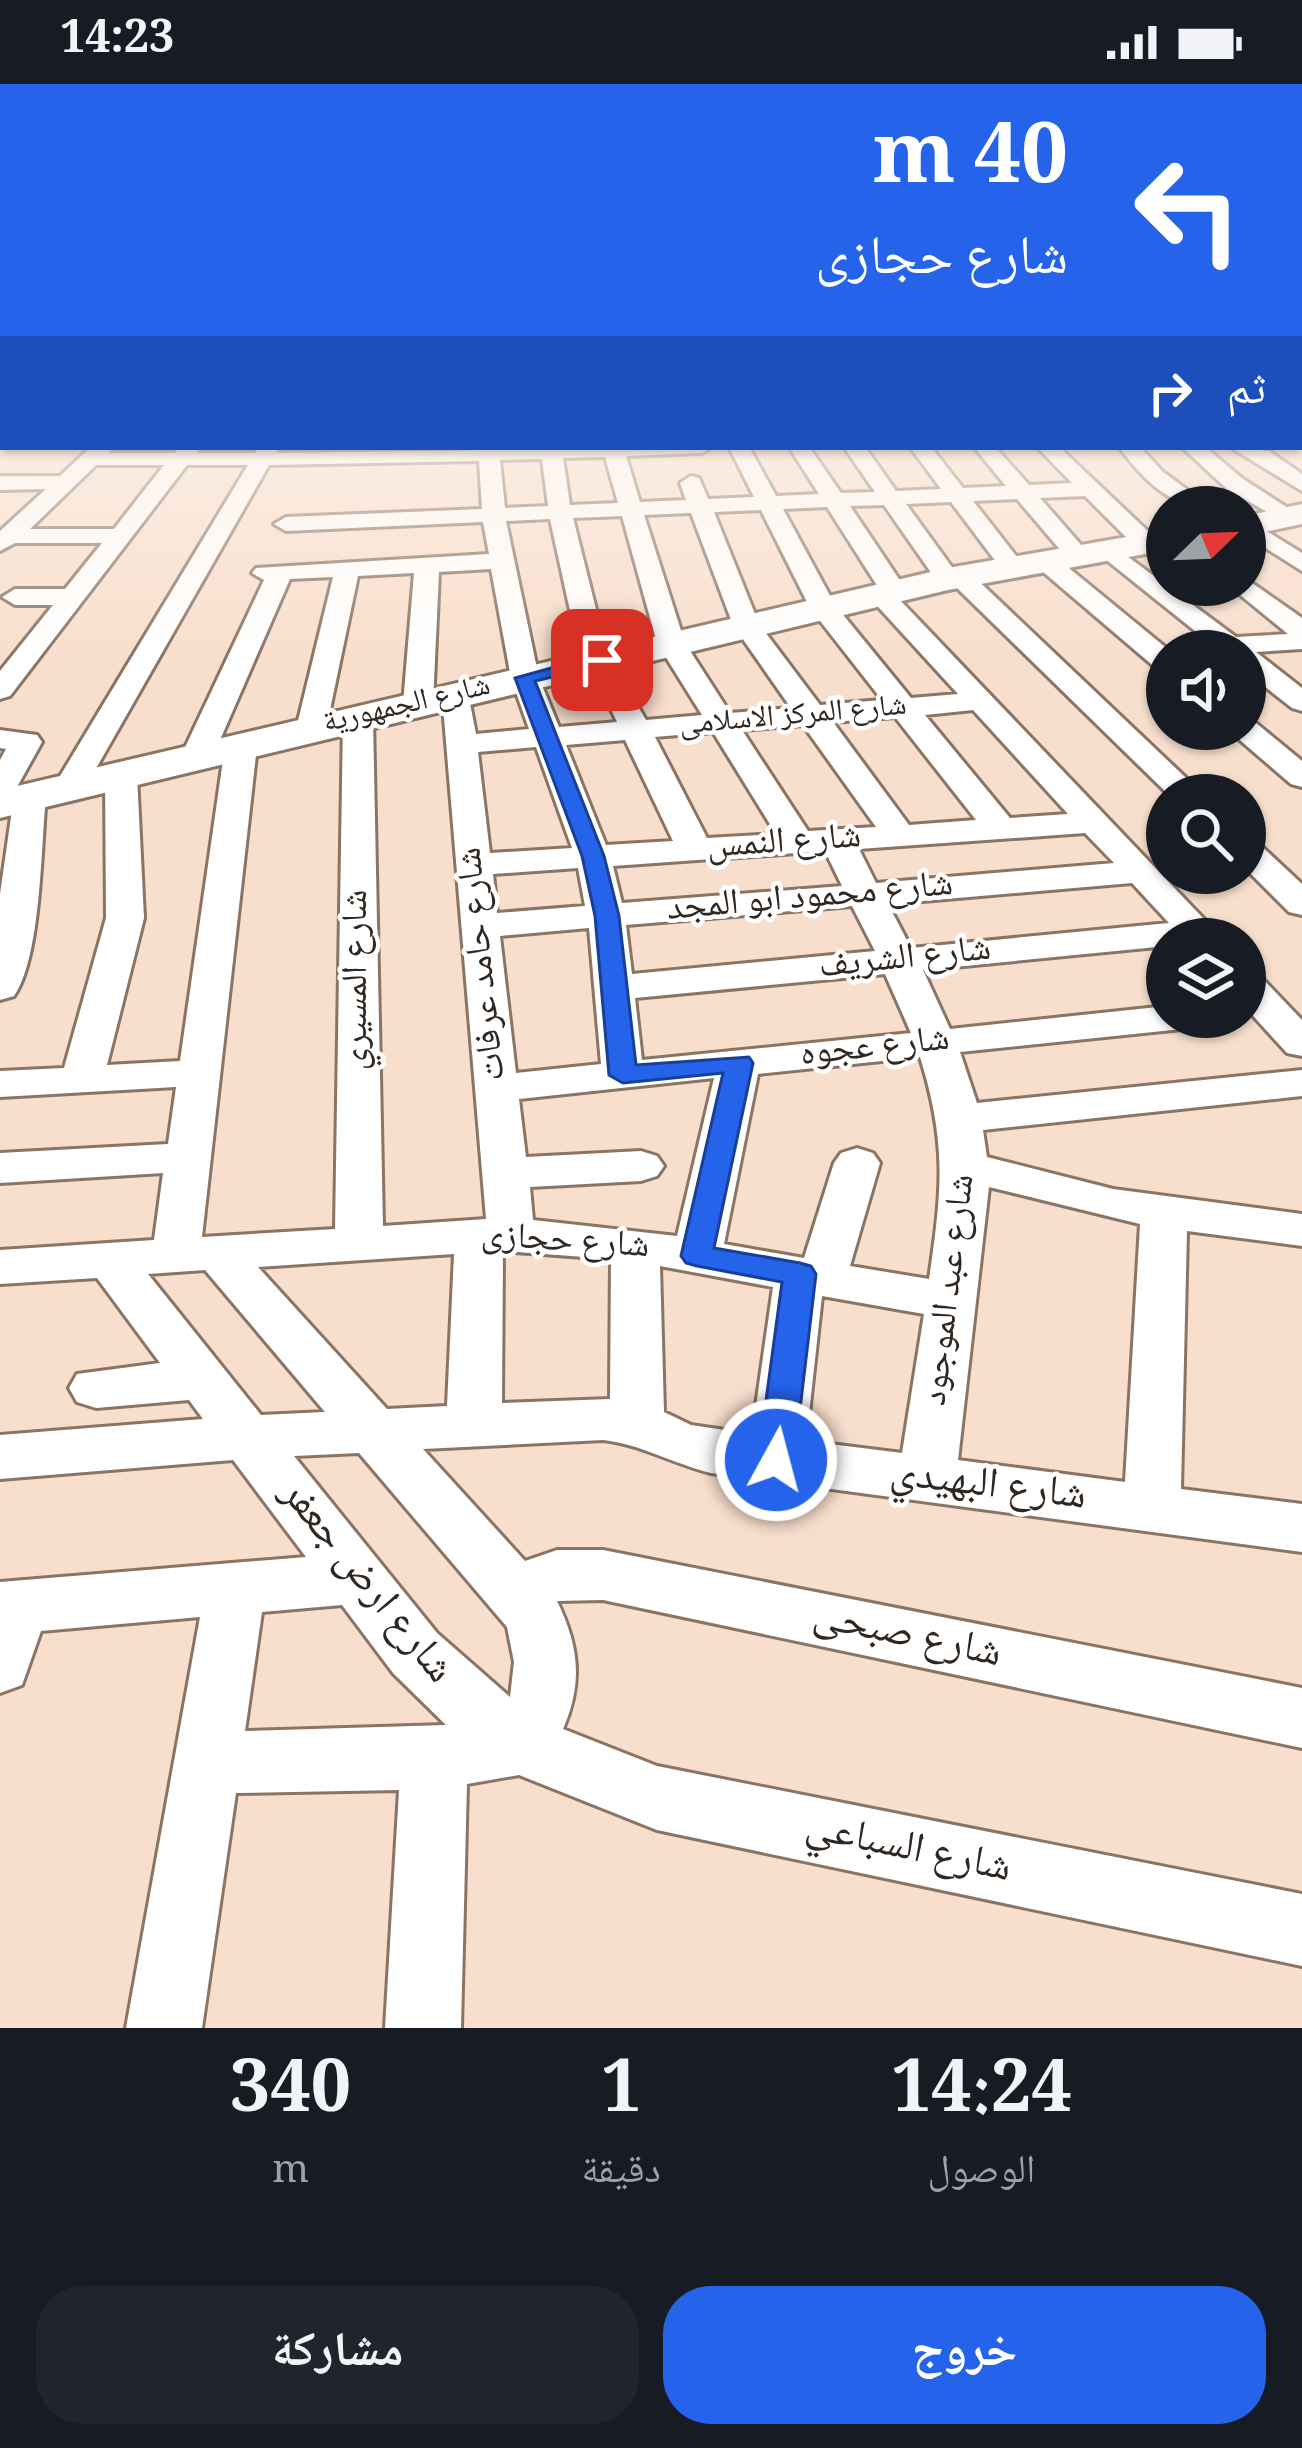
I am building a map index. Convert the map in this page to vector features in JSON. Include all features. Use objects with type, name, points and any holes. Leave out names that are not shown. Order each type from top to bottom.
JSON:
[{"type":"street","points":[[25,476],[70,482]]},
{"type":"street","points":[[6,536],[75,476]]},
{"type":"street","points":[[0,691],[71,597],[83,565],[117,536],[166,476]]},
{"type":"street","points":[[18,790],[247,476]]},
{"type":"street","points":[[497,476],[494,518],[525,678],[593,856],[607,916],[623,1075]]},
{"type":"street","points":[[566,476],[560,514],[598,661],[695,850]]},
{"type":"street","name":"شارع عبد الموجود","points":[[620,476],[671,643],[722,722],[863,895],[934,1042],[963,1118],[967,1166],[928,1479]]},
{"type":"street","points":[[688,476],[746,626],[900,836]]},
{"type":"street","points":[[754,476],[823,608],[1001,829]]},
{"type":"street","points":[[818,476],[887,593],[980,701],[1184,918]]},
{"type":"street","points":[[875,476],[954,578],[1165,774]]},
{"type":"street","points":[[942,476],[955,493],[1106,545]]},
{"type":"street","points":[[1008,476],[1021,491],[1106,545],[1212,630]]},
{"type":"street","points":[[1078,476],[1092,489],[1106,545],[1147,630]]},
{"type":"street","points":[[1225,476],[1235,484],[1298,505]]},
{"type":"street","points":[[1277,476],[1298,505]]},
{"type":"street","points":[[421,481],[344,479],[295,503],[344,479],[421,481],[494,518],[889,495],[1092,489]]},
{"type":"street","points":[[317,560],[344,479]]},
{"type":"street","name":"شارع حامد عرفات","points":[[421,481],[416,566],[438,699],[463,744],[505,1173],[474,1425]]},
{"type":"street","points":[[1266,517],[1298,505]]},
{"type":"street","points":[[0,507],[42,507]]},
{"type":"street","points":[[6,536],[117,536]]},
{"type":"street","points":[[1266,539],[1302,564]]},
{"type":"street","name":"شارع الجمهورية","points":[[18,790],[121,775],[1106,545]]},
{"type":"street","points":[[197,756],[273,565],[317,560],[346,570],[501,561]]},
{"type":"street","points":[[310,729],[346,570]]},
{"type":"street","points":[[7,611],[71,597]]},
{"type":"street","points":[[1266,604],[1302,631]]},
{"type":"street","points":[[1266,647],[1302,641]]},
{"type":"street","points":[[0,649],[31,649]]},
{"type":"street","points":[[1266,673],[1302,702]]},
{"type":"street","name":"شارع المركز الاسلامى","points":[[463,744],[980,701]]},
{"type":"street","name":"شارع المسيري","points":[[358,718],[359,1242]]},
{"type":"street","points":[[1266,734],[1302,736]]},
{"type":"street","points":[[0,739],[26,742],[18,790],[11,954],[0,988]]},
{"type":"street","points":[[207,1763],[434,1758],[521,1744],[539,1716],[548,1660],[543,1634],[514,1591],[374,1431],[196,1253],[188,1157],[241,746]]},
{"type":"street","points":[[1266,746],[1302,777]]},
{"type":"street","points":[[82,1079],[125,918],[121,775]]},
{"type":"street","name":"شارع النمس","points":[[475,865],[1094,822]]},
{"type":"street","points":[[1266,869],[1302,904]]},
{"type":"street","name":"شارع محمود ابو المجد","points":[[481,926],[1140,872]]},
{"type":"street","name":"شارع الشريف","points":[[614,988],[1146,940]]},
{"type":"street","points":[[1266,1012],[1302,1044]]},
{"type":"street","name":"شارع عجوه","points":[[496,1088],[1146,1021]]},
{"type":"street","points":[[697,1256],[739,1063]]},
{"type":"street","points":[[0,1084],[199,1073]]},
{"type":"street","points":[[963,1118],[1302,1083]]},
{"type":"street","points":[[0,1168],[188,1157]]},
{"type":"street","points":[[776,1460],[811,1276],[857,1163]]},
{"type":"street","points":[[505,1173],[641,1166]]},
{"type":"street","points":[[967,1166],[1063,1194],[1164,1215],[1302,1230]]},
{"type":"street","points":[[1152,1508],[1164,1215]]},
{"type":"street","name":"شارع حجازى","points":[[0,1267],[495,1234],[635,1245],[951,1301]]},
{"type":"street","points":[[635,1245],[637,1423]]},
{"type":"street","name":"شارع ارض جعفر","points":[[109,1259],[437,1678],[521,1744]]},
{"type":"street","points":[[96,1388],[202,1379]]},
{"type":"street","name":"شارع البهيدي","points":[[0,1456],[248,1437],[603,1419],[637,1423],[679,1444],[776,1460],[1302,1528]]},
{"type":"street","name":"شارع صبحى","points":[[514,1591],[557,1575],[603,1575],[1302,1718]]},
{"type":"street","points":[[0,1665],[9,1607],[356,1578]]},
{"type":"street","points":[[164,2028],[236,1588]]},
{"type":"street","name":"شارع السباعي","points":[[521,1744],[563,1766],[657,1798],[1302,1930]]},
{"type":"street","points":[[423,2028],[434,1758]]},
{"type":"route","points":[[602,660],[525,678],[593,856],[607,916],[623,1075],[739,1063],[697,1256],[800,1274],[776,1460]]}]
